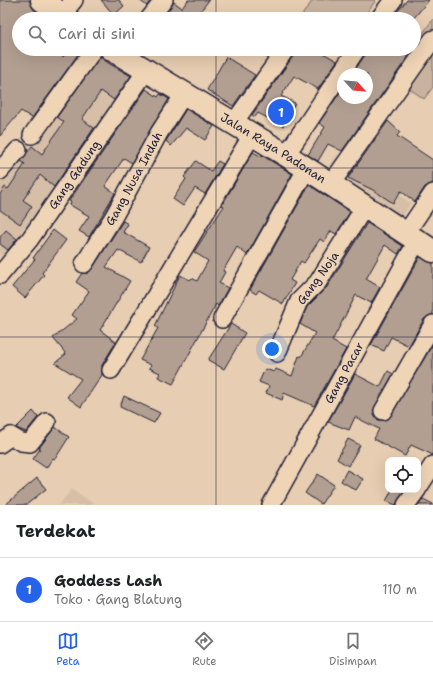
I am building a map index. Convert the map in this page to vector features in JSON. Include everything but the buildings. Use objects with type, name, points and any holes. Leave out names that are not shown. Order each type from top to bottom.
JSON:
[{"type":"main road","points":[[42,0],[68,11]]},
{"type":"main road","name":"Jalan Raya Padonan","points":[[125,56],[146,71],[307,168],[419,242]]},
{"type":"street","points":[[155,12],[164,0]]},
{"type":"street","points":[[384,12],[393,0]]},
{"type":"street","points":[[331,184],[433,39]]},
{"type":"street","points":[[32,135],[89,56]]},
{"type":"street","points":[[233,124],[281,56]]},
{"type":"street","points":[[286,155],[352,56]]},
{"type":"street","name":"Gang Gadung","points":[[0,275],[30,239],[146,71]]},
{"type":"street","name":"Gang Nusa Indah","points":[[84,264],[114,216],[159,133],[184,94]]},
{"type":"street","points":[[111,370],[252,135]]},
{"type":"street","points":[[0,171],[18,150]]},
{"type":"street","points":[[222,319],[307,168]]},
{"type":"street","name":"Gang Pacar","points":[[271,505],[419,242],[433,193]]},
{"type":"street","name":"Gang Noja","points":[[277,353],[299,301],[318,282],[365,206]]},
{"type":"street","points":[[383,412],[433,324]]},
{"type":"street","points":[[0,444],[11,436],[21,442],[30,443],[47,422]]},
{"type":"street","points":[[421,483],[433,465]]},
{"type":"street","points":[[406,505],[414,493]]},
{"type":"shaded area","points":[[313,0],[376,0],[367,12],[304,12]]},
{"type":"shaded area","points":[[433,19],[433,87],[424,99],[392,76],[407,56],[421,56],[421,36]]},
{"type":"shaded area","points":[[87,56],[115,56],[152,67],[0,259],[0,167]]},
{"type":"shaded area","points":[[337,155],[411,203],[394,229],[333,189],[316,217],[282,196],[300,167],[320,180]]},
{"type":"shaded area","points":[[72,489],[95,505],[59,505]]},
{"type":"place","name":"Goddess Lash","points":[[281,112]]}]
